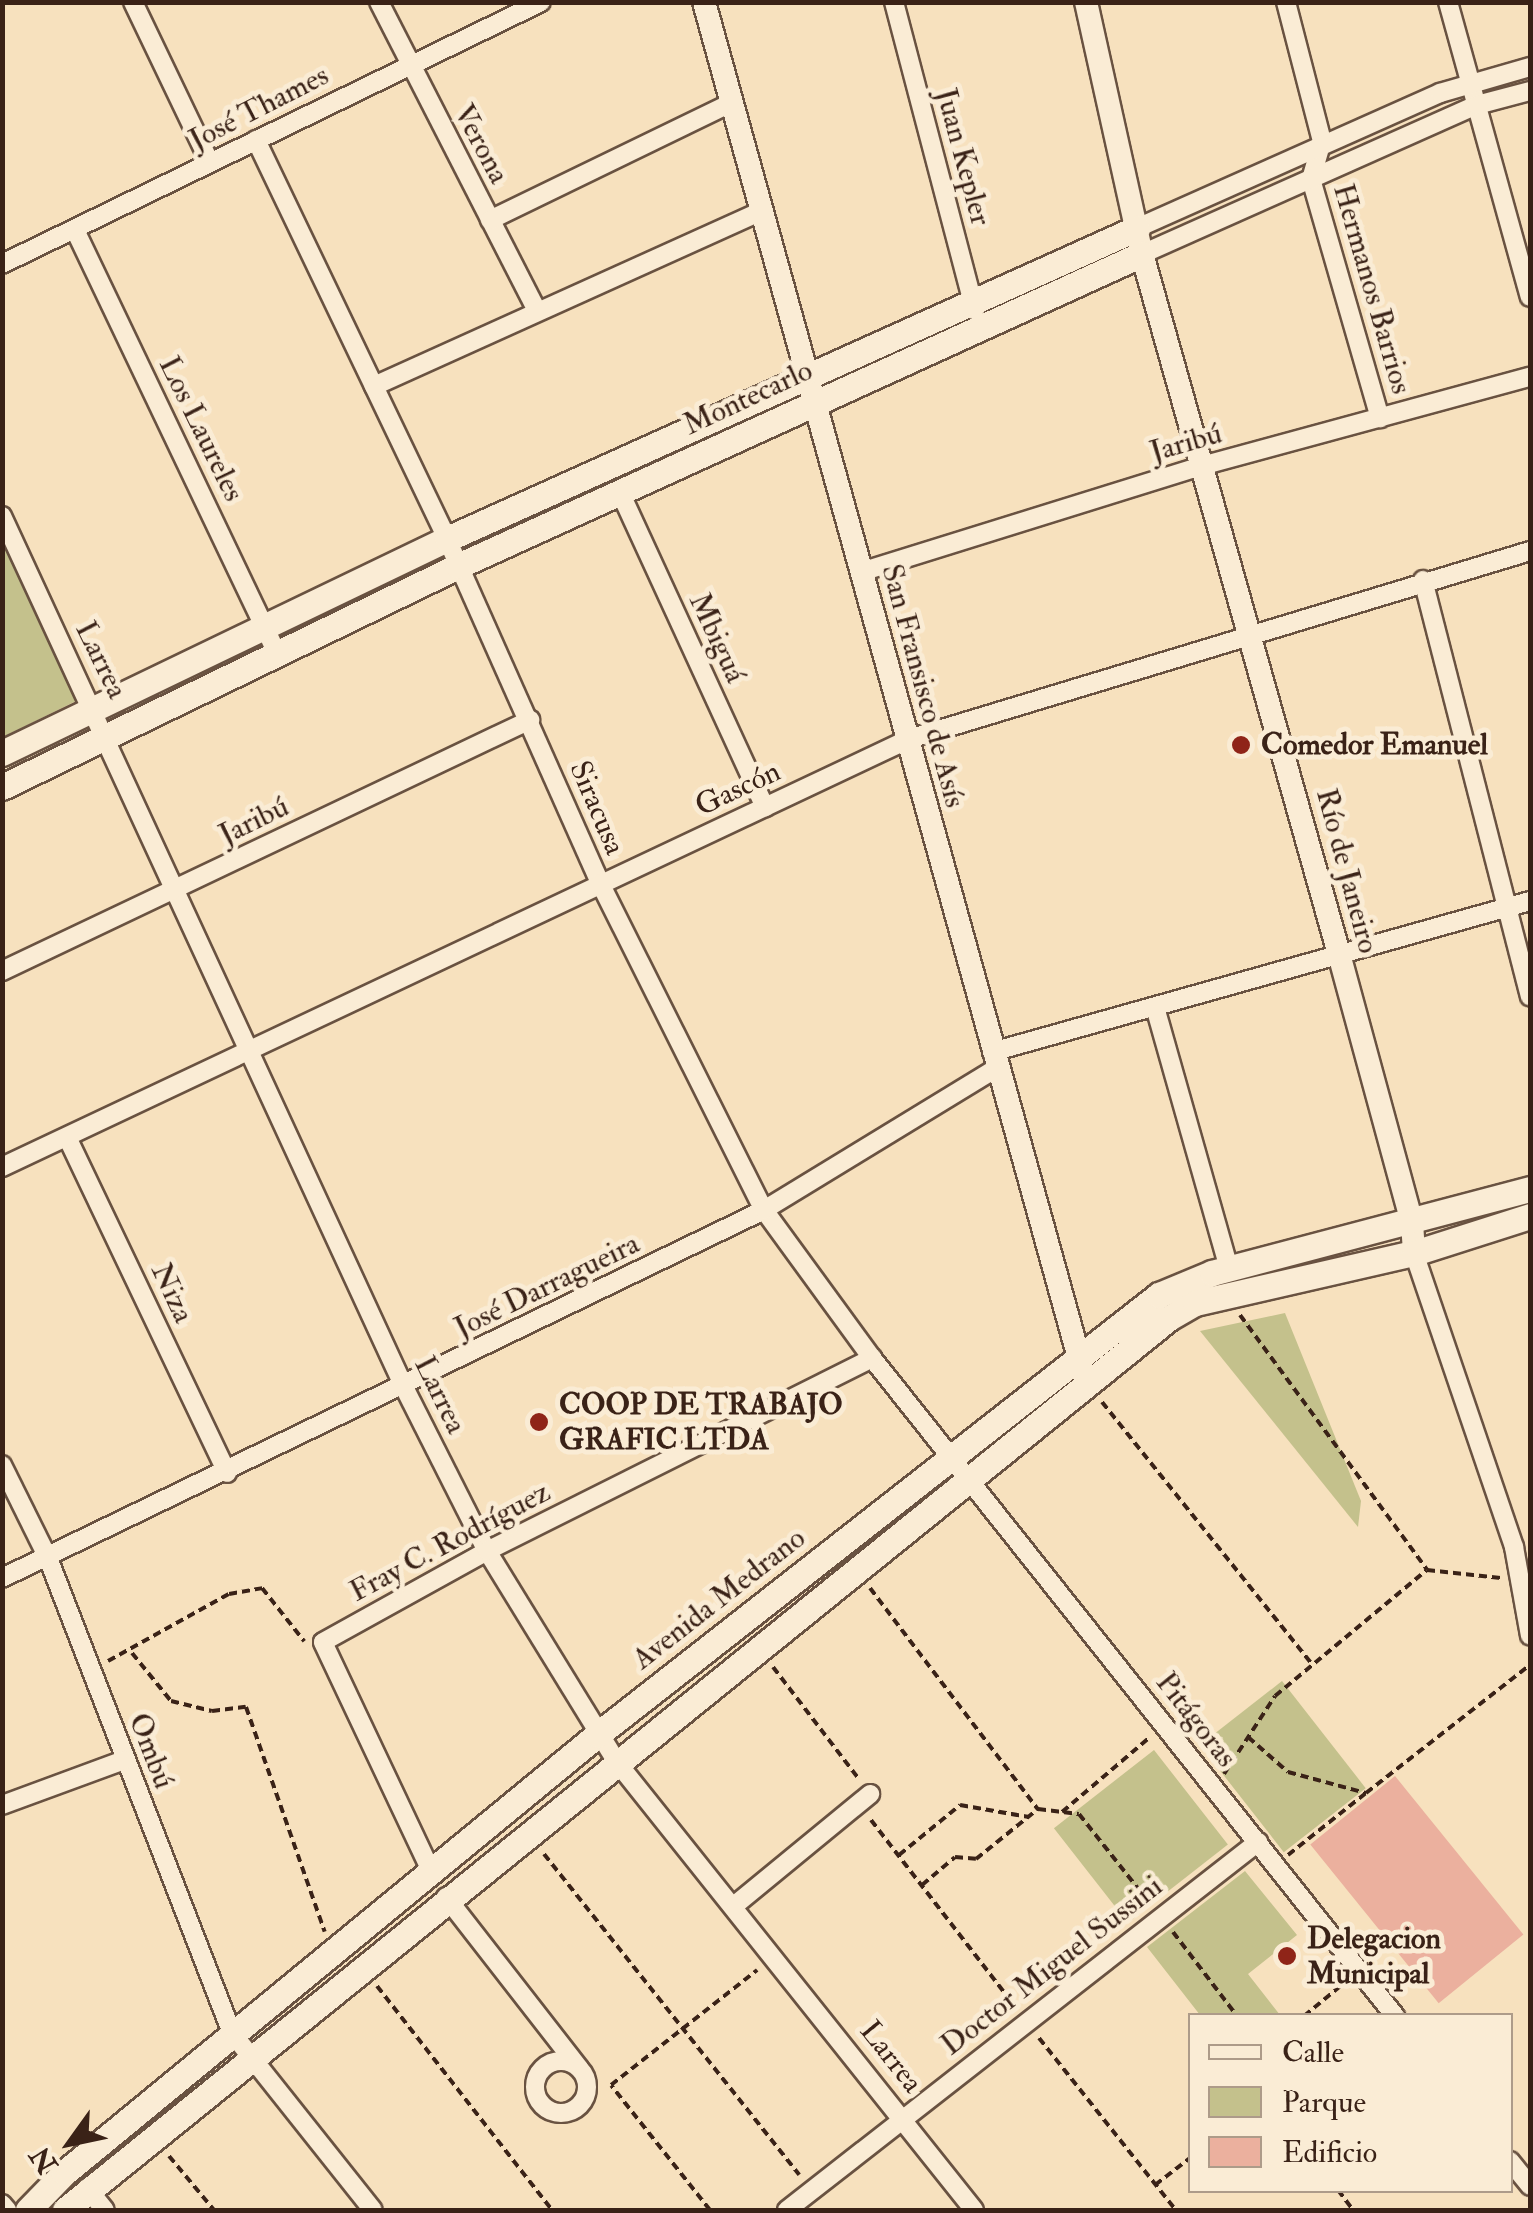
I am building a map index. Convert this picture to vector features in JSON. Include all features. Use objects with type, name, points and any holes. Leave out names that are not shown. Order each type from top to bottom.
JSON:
[{"type":"main road","name":"Montecarlo","points":[[2,787],[276,651],[813,404],[1137,228]]},
{"type":"main road","name":"Montecarlo","points":[[2,753],[446,540],[805,375],[1142,254]]},
{"type":"main road","name":"Avenida Medrano","points":[[28,2210],[232,2032],[597,1736],[961,1468],[1082,1372],[1181,1282],[1530,1189]]},
{"type":"main road","name":"Avenida Medrano","points":[[1082,1372],[1195,1303],[1414,1254],[1530,1216]]},
{"type":"main road","name":"Avenida Medrano","points":[[66,2210],[152,2134],[856,1570],[961,1468]]},
{"type":"street","points":[[133,2],[210,164]]},
{"type":"street","name":"Verona","points":[[379,2],[406,63],[538,310]]},
{"type":"street","name":"José Thames","points":[[5,257],[76,232],[406,63],[541,2]]},
{"type":"street","name":"San Fransisco de Asís","points":[[704,2],[993,1061],[1082,1372]]},
{"type":"street","name":"Juan Kepler","points":[[894,2],[976,314]]},
{"type":"street","name":"Río de Janeiro","points":[[1086,2],[1142,254],[1205,465],[1340,954],[1412,1223],[1414,1254],[1522,1544],[1520,1580],[1530,1636]]},
{"type":"street","points":[[1286,2],[1322,141]]},
{"type":"street","points":[[1448,2],[1530,297]]},
{"type":"street","name":"Montecarlo","points":[[1137,228],[1322,141],[1470,81],[1530,67]]},
{"type":"street","name":"Montecarlo","points":[[1142,254],[1477,105],[1530,90]]},
{"type":"street","points":[[490,220],[731,104]]},
{"type":"street","name":"Siracusa","points":[[256,140],[530,720],[600,883],[764,1210],[872,1358],[961,1468]]},
{"type":"street","name":"Hermanos Barrios","points":[[1322,141],[1311,178],[1380,418]]},
{"type":"street","points":[[374,386],[762,211]]},
{"type":"street","name":"Los Laureles","points":[[76,232],[276,651]]},
{"type":"street","name":"Jaribú","points":[[861,572],[1205,465],[1530,377]]},
{"type":"street","name":"Mbiguá","points":[[620,492],[765,807]]},
{"type":"street","name":"Larrea","points":[[2,516],[108,735],[404,1386],[487,1551],[597,1736],[776,1954],[974,2210]]},
{"type":"street","name":"Gascón","points":[[2,1167],[908,739],[1250,632],[1530,552]]},
{"type":"street","points":[[1423,580],[1530,996]]},
{"type":"street","name":"Jaribú","points":[[2,971],[530,720]]},
{"type":"street","name":"José Darragueira","points":[[2,1578],[764,1210],[993,1061],[1155,1006],[1530,900]]},
{"type":"street","points":[[1155,1006],[1228,1269]]},
{"type":"street","name":"Niza","points":[[67,1137],[226,1473]]},
{"type":"street","name":"Fray C. Rodríguez","points":[[324,1642],[487,1551],[872,1358]]},
{"type":"street","name":"Ombú","points":[[2,1465],[48,1558],[232,2032],[374,2210]]},
{"type":"street","name":"Pitágoras","points":[[961,1468],[1393,2013]]},
{"type":"street","points":[[324,1642],[432,1873]]},
{"type":"street","points":[[2,1805],[124,1760]]},
{"type":"street","points":[[735,1905],[864,1799]]},
{"type":"street","name":"Doctor Miguel Sussini","points":[[788,2210],[1258,1842]]},
{"type":"street","points":[[446,1897],[579,2068]]},
{"type":"street","points":[[1513,2165],[1530,2186]]},
{"type":"street","points":[[88,2188],[105,2210]]},
{"type":"street","points":[[2,2204],[7,2210]]},
{"type":"path","points":[[1227,1296],[1426,1570]]},
{"type":"path","points":[[1082,1372],[1312,1664]]},
{"type":"path","points":[[856,1570],[1038,1809]]},
{"type":"path","points":[[1215,1788],[1275,1696],[1426,1570],[1520,1580]]},
{"type":"path","points":[[89,1668],[132,1652],[229,1594],[262,1588],[304,1641],[324,1642]]},
{"type":"path","points":[[758,1648],[922,1885],[1176,2210]]},
{"type":"path","points":[[132,1652],[171,1700],[212,1711],[246,1707],[332,1951]]},
{"type":"path","points":[[1276,1864],[1530,1665]]},
{"type":"path","points":[[1062,1812],[1165,1725]]},
{"type":"path","points":[[1248,1737],[1288,1772],[1366,1793]]},
{"type":"path","points":[[899,1854],[960,1805],[1029,1816]]},
{"type":"path","points":[[922,1885],[955,1857],[976,1859],[1038,1809],[1079,1814],[1235,2013]]},
{"type":"path","points":[[527,1832],[812,2192]]},
{"type":"path","points":[[710,2210],[611,2085],[776,1954]]},
{"type":"path","points":[[362,1966],[552,2210]]},
{"type":"path","points":[[1308,2013],[1360,1971]]},
{"type":"path","points":[[152,2134],[214,2210]]},
{"type":"path","points":[[1156,2185],[1188,2160]]},
{"type":"green space","points":[[3,544],[76,701],[2,737]]},
{"type":"green space","points":[[1285,1313],[1361,1501],[1358,1527],[1200,1331]]},
{"type":"green space","points":[[1282,1681],[1366,1788],[1284,1852],[1200,1745]]},
{"type":"green space","points":[[1154,1750],[1228,1845],[1128,1923],[1054,1828]]},
{"type":"green space","points":[[1245,1871],[1297,1935],[1248,1974],[1278,2013],[1198,2013],[1147,1947]]},
{"type":"building","points":[[1395,1776],[1523,1935],[1439,2003],[1310,1845]]},
{"type":"place","name":"Comedor Emanuel","points":[[1241,745]]},
{"type":"place","name":"COOP DE TRABAJO GRAFIC LTDA","points":[[539,1422]]},
{"type":"place","name":"Delegacion Municipal","points":[[1287,1956]]}]
